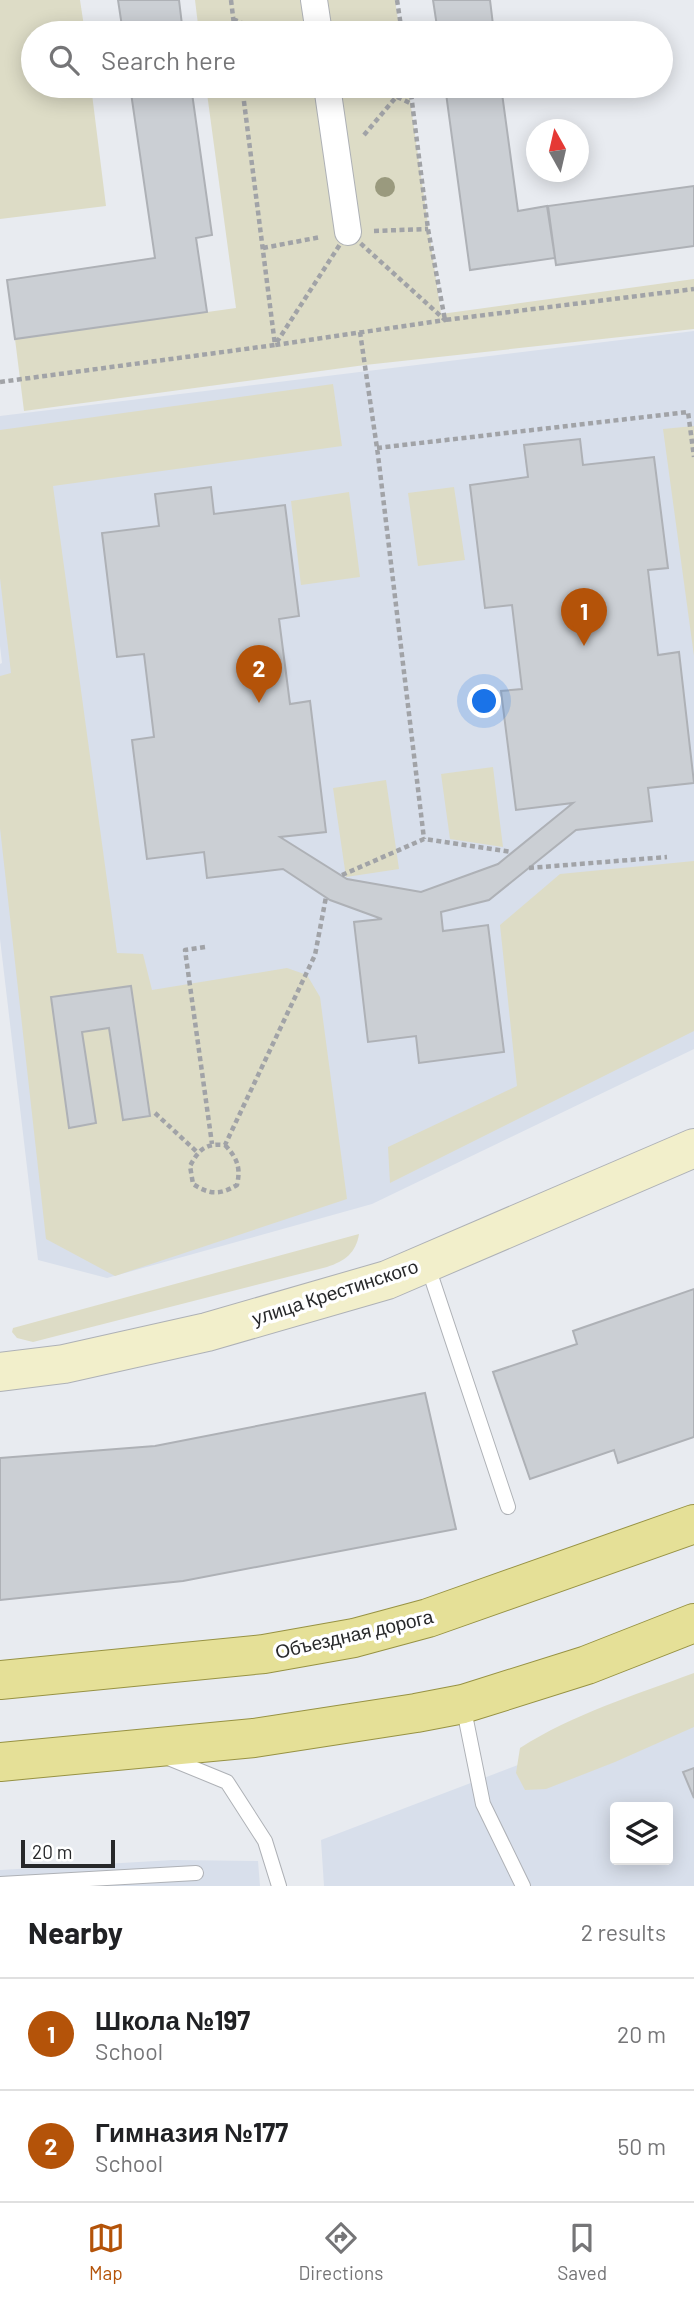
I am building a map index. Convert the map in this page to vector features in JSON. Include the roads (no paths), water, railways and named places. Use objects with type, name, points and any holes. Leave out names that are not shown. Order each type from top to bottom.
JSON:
[{"type":"main road","name":"Объездная дорога","points":[[0,1681],[264,1654],[354,1638],[428,1618],[694,1524]]},
{"type":"main road","points":[[0,1762],[254,1738],[463,1704],[587,1665],[694,1623]]},
{"type":"street","points":[[314,0],[317,21]]},
{"type":"street","points":[[329,98],[348,232]]},
{"type":"street","name":"улица Крестинского","points":[[0,1372],[64,1364],[207,1332],[387,1280],[694,1148]]},
{"type":"lane","points":[[427,1263],[508,1507]]},
{"type":"lane","points":[[463,1704],[483,1804],[523,1886]]},
{"type":"lane","points":[[145,1748],[226,1782],[265,1841],[279,1886]]},
{"type":"lane","points":[[0,1884],[196,1873]]},
{"type":"place","name":"Школа №197","points":[[584,646]]},
{"type":"place","name":"Гимназия №177","points":[[259,703]]}]
